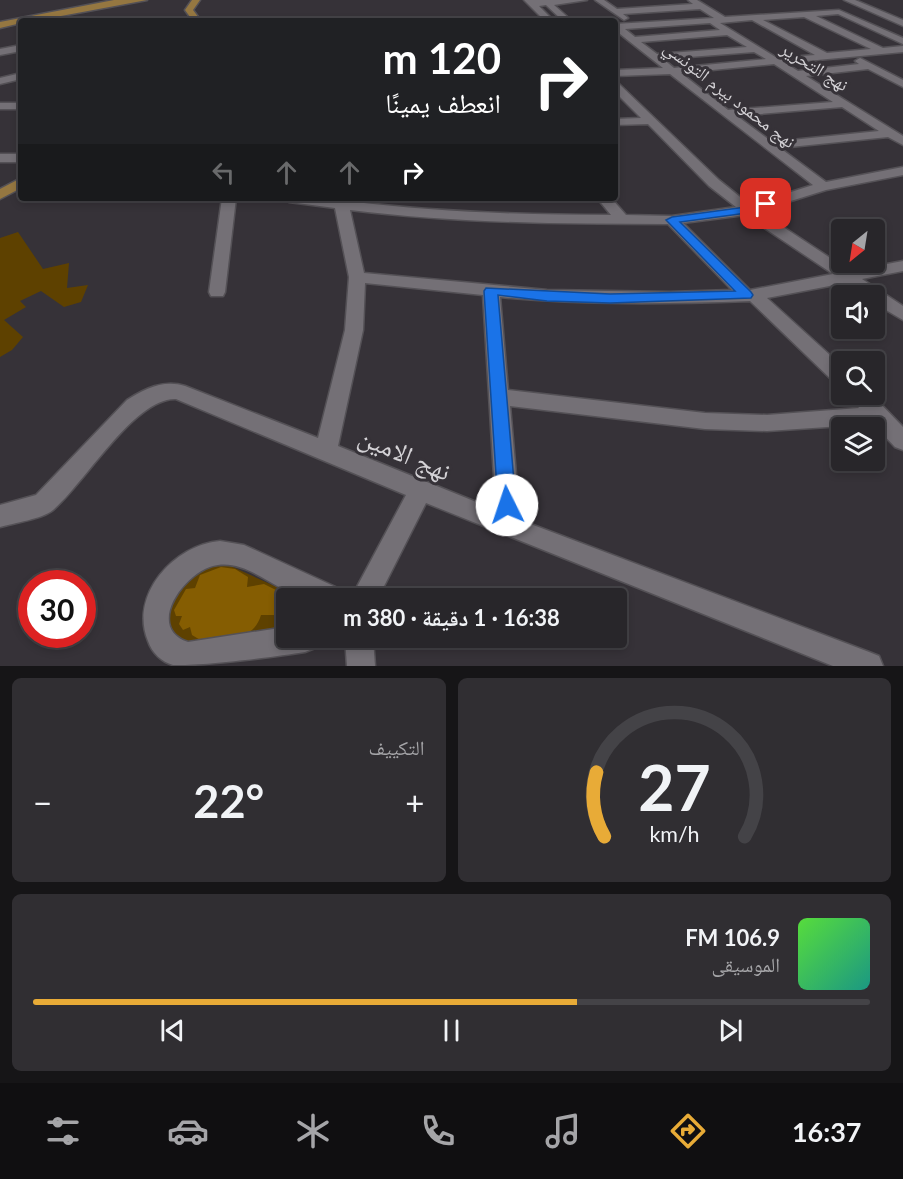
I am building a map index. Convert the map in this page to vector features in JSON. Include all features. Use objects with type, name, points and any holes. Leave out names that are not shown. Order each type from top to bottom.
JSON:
[{"type":"main road","points":[[36,18],[125,0]]},
{"type":"main road","points":[[67,12],[143,0]]},
{"type":"main road","points":[[194,18],[189,10],[196,1]]},
{"type":"main road","points":[[180,6],[188,18]]},
{"type":"main road","points":[[0,25],[18,22]]},
{"type":"main road","points":[[0,195],[18,184]]},
{"type":"street","points":[[530,2],[583,0]]},
{"type":"street","points":[[598,0],[633,25]]},
{"type":"street","points":[[692,0],[723,20]]},
{"type":"street","points":[[848,0],[902,22]]},
{"type":"street","points":[[530,2],[547,18]]},
{"type":"street","points":[[548,3],[565,18]]},
{"type":"street","points":[[821,4],[903,41]]},
{"type":"street","points":[[615,12],[703,6]]},
{"type":"street","points":[[618,27],[839,12]]},
{"type":"street","points":[[806,14],[882,51]]},
{"type":"street","points":[[754,18],[826,57]]},
{"type":"street","name":"نهج التحرير","points":[[710,20],[903,141]]},
{"type":"street","name":"نهج محمود بيرم التونسي","points":[[618,28],[726,114],[823,186]]},
{"type":"street","points":[[634,40],[729,32]]},
{"type":"street","points":[[0,52],[18,49]]},
{"type":"street","points":[[656,57],[756,49]]},
{"type":"street","points":[[618,73],[673,71],[903,49]]},
{"type":"street","points":[[848,55],[903,84]]},
{"type":"street","points":[[796,74],[870,66]]},
{"type":"street","points":[[0,81],[18,77]]},
{"type":"street","points":[[618,89],[714,183],[747,210],[903,314]]},
{"type":"street","points":[[726,114],[844,104]]},
{"type":"street","points":[[0,106],[18,106]]},
{"type":"street","points":[[618,122],[650,121]]},
{"type":"street","points":[[769,146],[891,133]]},
{"type":"street","points":[[0,158],[18,158]]},
{"type":"street","points":[[341,202],[520,219],[672,220],[747,210],[823,186],[903,171]]},
{"type":"street","points":[[217,292],[229,201]]},
{"type":"street","points":[[606,201],[622,220]]},
{"type":"street","name":"نهج الامين","points":[[341,202],[357,277],[354,330],[326,451],[509,527],[869,666]]},
{"type":"street","points":[[672,220],[831,368]]},
{"type":"street","points":[[357,277],[547,296],[610,299],[750,295],[850,278],[903,266]]},
{"type":"street","points":[[491,291],[509,527]]},
{"type":"street","points":[[0,516],[43,504],[134,406],[144,399],[168,390],[326,451]]},
{"type":"street","points":[[499,397],[705,421],[767,423],[879,415]]},
{"type":"street","points":[[869,405],[903,441]]},
{"type":"street","points":[[369,588],[420,491]]},
{"type":"street","points":[[276,642],[188,656],[172,651],[162,641],[157,627],[156,612],[161,596],[170,581],[183,568],[198,558],[214,553],[230,553],[244,558],[309,588]]},
{"type":"street","points":[[360,648],[361,666]]},
{"type":"shaded area","points":[[18,232],[43,269],[69,263],[67,288],[88,285],[81,302],[64,307],[41,291],[20,301],[26,307],[4,320],[23,337],[12,350],[0,357],[0,238]]},
{"type":"shaded area","points":[[224,563],[279,588],[276,588],[276,629],[190,645],[171,632],[167,622],[170,598],[198,568]]},
{"type":"shaded area","points":[[221,567],[235,569],[248,577],[247,587],[264,584],[276,590],[276,615],[261,615],[254,629],[241,636],[229,635],[211,641],[208,638],[202,641],[192,635],[190,627],[183,630],[179,624],[182,616],[176,616],[174,610],[186,589],[195,588],[200,575]]},
{"type":"route","points":[[507,505],[491,291],[610,299],[746,295],[672,220],[747,210],[766,204]]}]
